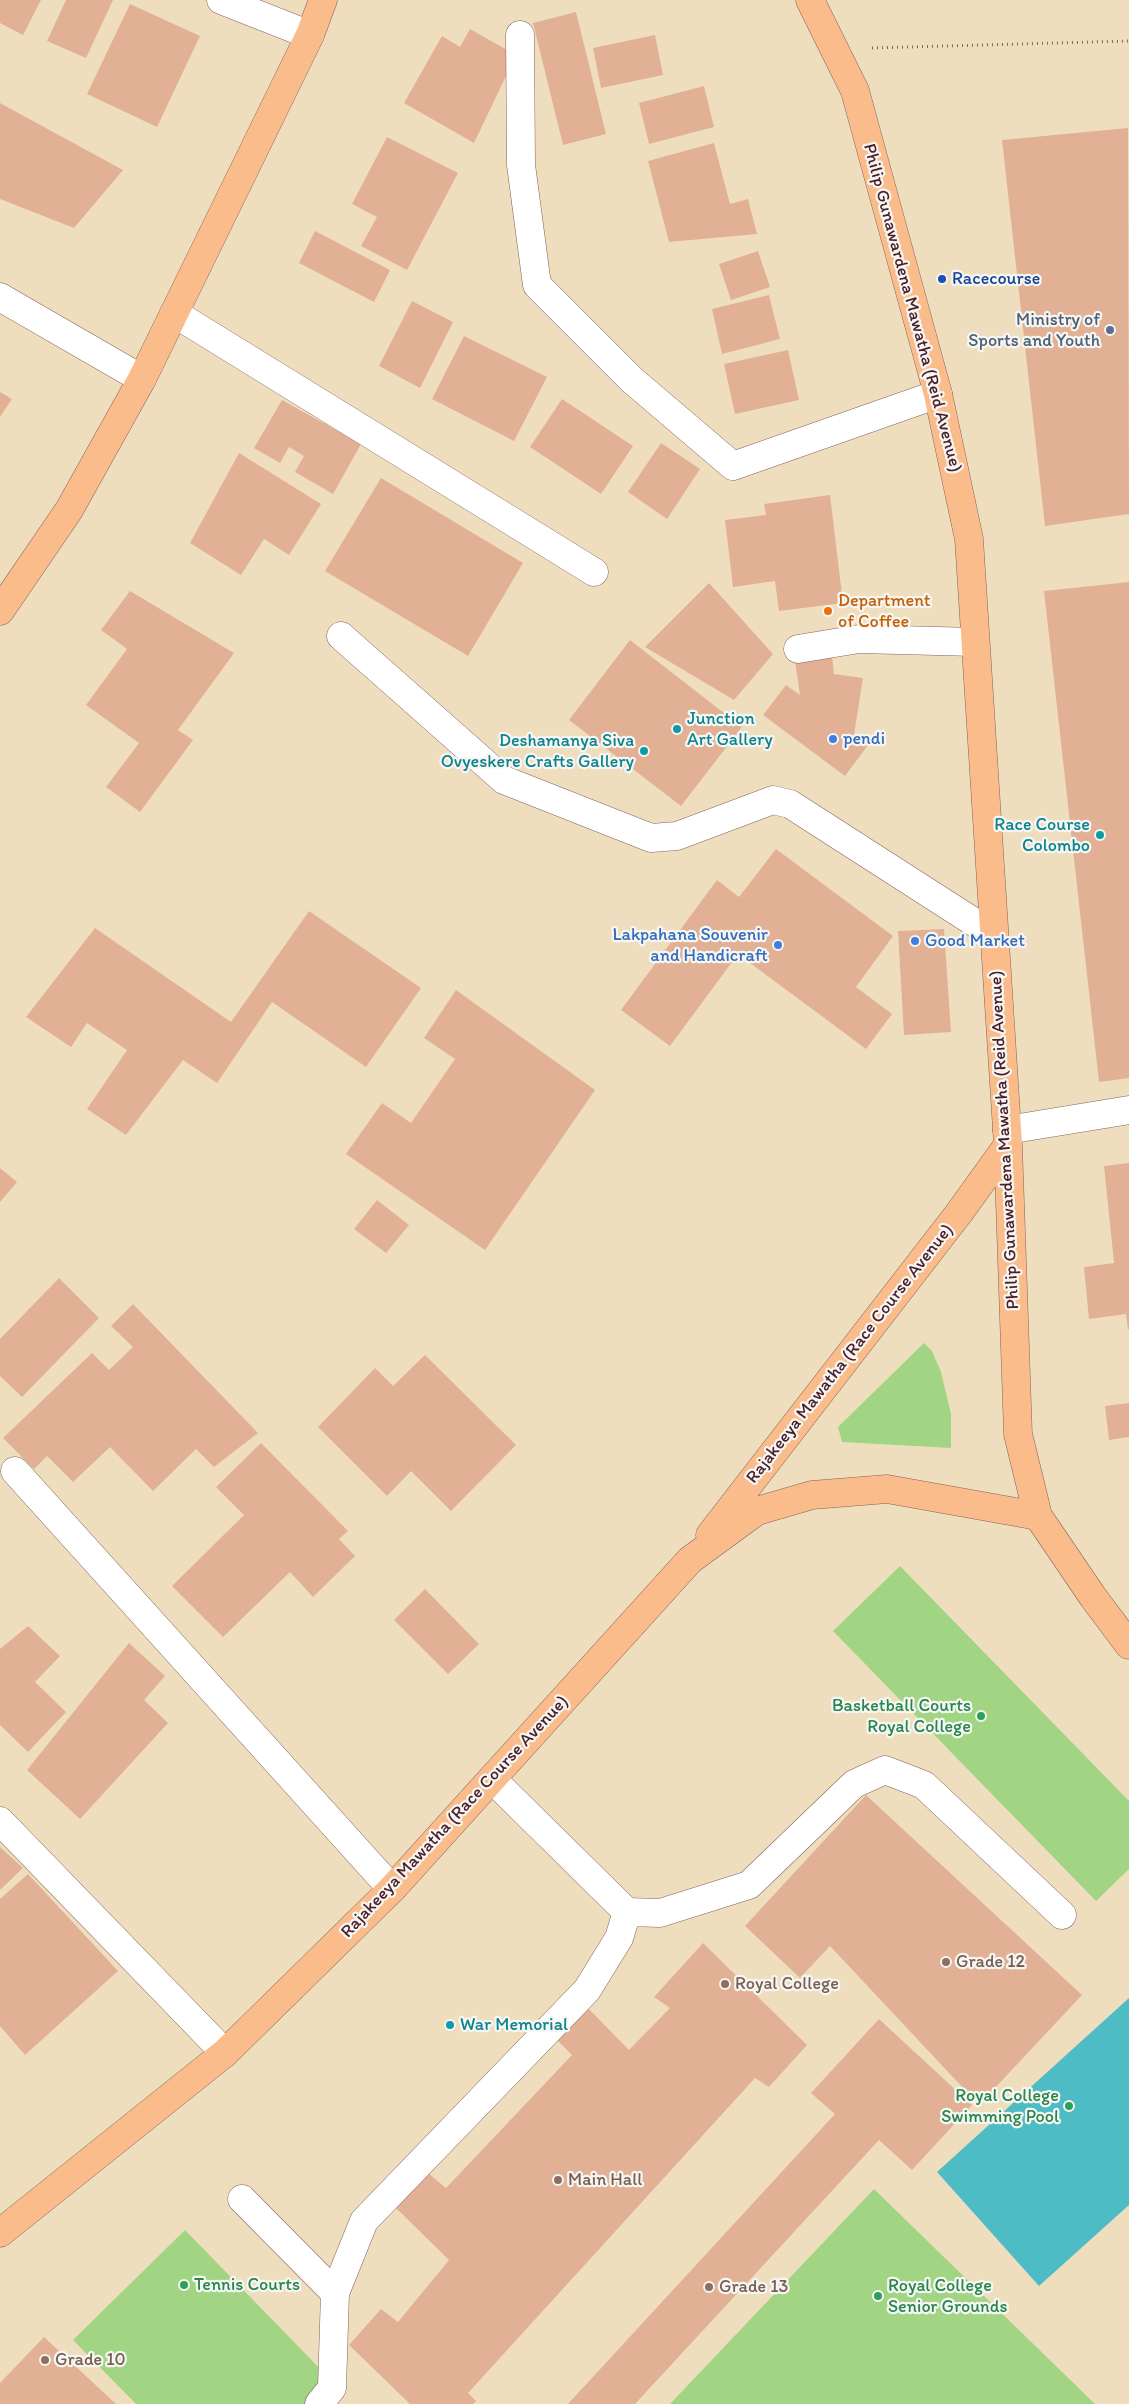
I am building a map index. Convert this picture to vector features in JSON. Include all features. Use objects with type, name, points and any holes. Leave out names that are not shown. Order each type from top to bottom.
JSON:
[{"type":"main road","points":[[0,612],[69,510],[142,379],[310,35],[323,0]]},
{"type":"main road","name":"Philip Gunawardena Mawatha (Reid Avenue)","points":[[810,0],[855,91],[938,394],[969,539],[1007,1137],[1018,1434],[1038,1516],[1093,1597],[1129,1645]]},
{"type":"main road","name":"Rajakeeya Mawatha (Race Course Avenue)","points":[[0,2233],[225,2052],[392,1890],[690,1560],[960,1213],[1007,1137]]},
{"type":"main road","name":"Rajakeeya Mawatha (Race Course Avenue)","points":[[690,1560],[757,1511],[812,1495],[888,1489],[1038,1516]]},
{"type":"street","points":[[220,0],[310,35]]},
{"type":"street","points":[[520,35],[521,165],[537,285],[632,380],[733,466],[938,394]]},
{"type":"street","points":[[0,297],[142,379]]},
{"type":"street","points":[[174,313],[594,572]]},
{"type":"street","points":[[341,636],[504,780],[651,838],[677,836],[773,800],[790,804],[994,936]]},
{"type":"street","points":[[798,650],[859,639],[975,642]]},
{"type":"street","points":[[1007,1137],[1129,1110]]},
{"type":"street","points":[[15,1471],[392,1890]]},
{"type":"street","points":[[492,1779],[626,1912],[660,1913],[749,1885],[854,1784],[886,1770],[924,1785],[1062,1915]]},
{"type":"street","points":[[0,1821],[225,2052]]},
{"type":"street","points":[[319,2404],[332,2388],[335,2293],[364,2221],[587,1990],[619,1938],[626,1912]]},
{"type":"street","points":[[242,2199],[335,2293]]},
{"type":"path","points":[[834,49],[1129,41]]},
{"type":"green space","points":[[924,1343],[932,1351],[941,1372],[951,1414],[951,1448],[842,1442],[838,1427]]},
{"type":"green space","name":"Basketball Courts Royal College","points":[[900,1566],[1129,1801],[1129,1869],[1096,1901],[833,1631]]},
{"type":"green space","name":"Royal College Senior Grounds","points":[[874,2189],[1095,2404],[670,2404]]},
{"type":"green space","name":"Tennis Courts","points":[[185,2230],[331,2380],[306,2404],[136,2404],[73,2340]]},
{"type":"water","name":"Royal College Swimming Pool","points":[[1129,1998],[1129,2205],[1039,2286],[937,2172]]},
{"type":"building","points":[[0,0],[41,0],[23,35],[0,23]]},
{"type":"building","points":[[66,0],[113,0],[86,58],[47,41]]},
{"type":"building","points":[[130,4],[200,36],[157,127],[87,94]]},
{"type":"building","points":[[576,12],[606,134],[563,145],[533,23]]},
{"type":"building","points":[[470,29],[516,55],[474,143],[404,103],[442,36],[460,47]]},
{"type":"building","points":[[655,35],[663,75],[601,88],[593,48]]},
{"type":"building","points":[[704,86],[714,127],[649,144],[639,103]]},
{"type":"building","points":[[0,103],[123,170],[74,228],[0,199]]},
{"type":"building","points":[[1128,128],[1129,514],[1045,526],[1002,140]]},
{"type":"building","points":[[387,137],[458,173],[407,270],[361,246],[377,217],[352,204]]},
{"type":"building","points":[[714,143],[730,204],[748,199],[757,234],[669,242],[648,161]]},
{"type":"building","points":[[315,231],[390,270],[374,302],[299,263]]},
{"type":"building","points":[[758,251],[770,287],[731,300],[719,264]]},
{"type":"building","points":[[769,295],[780,339],[722,354],[712,309]]},
{"type":"building","points":[[412,301],[453,322],[420,388],[379,366]]},
{"type":"building","points":[[464,336],[547,377],[514,441],[432,399]]},
{"type":"building","points":[[788,350],[799,400],[735,414],[724,364]]},
{"type":"building","points":[[0,392],[12,399],[0,417]]},
{"type":"building","points":[[562,399],[633,446],[601,494],[530,447]]},
{"type":"building","points":[[282,400],[361,444],[333,494],[295,472],[304,456],[289,447],[280,463],[254,448]]},
{"type":"building","points":[[661,443],[700,469],[667,519],[628,492]]},
{"type":"building","points":[[239,453],[321,504],[289,555],[264,539],[241,575],[190,543]]},
{"type":"building","points":[[381,478],[523,563],[468,656],[325,571]]},
{"type":"building","points":[[830,495],[843,603],[779,611],[775,581],[733,587],[725,520],[766,515],[764,504]]},
{"type":"building","name":"Race Course Colombo","points":[[1129,582],[1129,1078],[1099,1082],[1044,591]]},
{"type":"building","points":[[709,583],[773,654],[734,700],[645,647]]},
{"type":"building","points":[[130,591],[234,653],[178,730],[193,740],[140,812],[106,787],[139,743],[86,705],[127,649],[101,630]]},
{"type":"building","points":[[630,640],[742,727],[681,806],[569,720]]},
{"type":"building","points":[[832,656],[834,674],[863,678],[854,735],[868,745],[845,776],[763,715],[786,685],[800,695],[795,661]]},
{"type":"building","name":"Lakpahana Souvenir and Handicraft","points":[[776,849],[893,936],[856,987],[892,1014],[866,1049],[738,954],[670,1046],[621,1010],[717,880],[739,897]]},
{"type":"building","points":[[309,911],[421,988],[366,1067],[272,1002],[217,1083],[183,1060],[126,1135],[87,1109],[127,1050],[87,1023],[71,1047],[26,1017],[95,928],[231,1022]]},
{"type":"building","points":[[944,929],[951,1032],[904,1035],[898,931]]},
{"type":"building","points":[[456,990],[595,1090],[485,1250],[346,1154],[382,1103],[411,1123],[455,1059],[424,1038]]},
{"type":"building","points":[[1129,1163],[1128,1329],[1126,1314],[1089,1319],[1084,1267],[1114,1263],[1104,1166]]},
{"type":"building","points":[[0,1168],[17,1182],[0,1202]]},
{"type":"building","points":[[377,1200],[409,1225],[386,1253],[354,1229]]},
{"type":"building","points":[[59,1278],[99,1318],[22,1397],[0,1376],[0,1339]]},
{"type":"building","points":[[133,1304],[258,1433],[214,1467],[196,1449],[153,1491],[110,1447],[73,1482],[47,1456],[34,1469],[3,1438],[92,1353],[109,1370],[133,1347],[111,1326]]},
{"type":"building","points":[[425,1355],[516,1445],[451,1511],[411,1471],[387,1496],[318,1427],[375,1368],[393,1386]]},
{"type":"building","points":[[1129,1403],[1129,1437],[1109,1440],[1105,1406]]},
{"type":"building","points":[[261,1443],[348,1531],[339,1539],[355,1556],[313,1597],[290,1572],[223,1637],[172,1586],[244,1515],[216,1487]]},
{"type":"building","points":[[425,1589],[479,1644],[448,1674],[394,1620]]},
{"type":"building","points":[[28,1626],[60,1656],[35,1682],[66,1712],[28,1752],[0,1725],[0,1649]]},
{"type":"building","points":[[129,1643],[165,1676],[144,1700],[168,1723],[80,1819],[27,1770]]},
{"type":"building","name":"Grade 12","points":[[866,1795],[1082,1995],[979,2105],[830,1946],[800,1978],[745,1926]]},
{"type":"building","points":[[0,1847],[23,1868],[0,1890]]},
{"type":"building","points":[[28,1874],[118,1971],[25,2055],[0,2026],[0,1899]]},
{"type":"building","name":"Main Hall","points":[[703,1943],[807,2045],[769,2087],[755,2078],[468,2393],[476,2401],[473,2404],[410,2404],[349,2345],[381,2309],[398,2322],[449,2260],[394,2206],[427,2172],[446,2188],[572,2055],[553,2036],[586,2006],[629,2050],[670,2008],[654,1997]]},
{"type":"building","name":"Grade 13","points":[[879,2019],[972,2105],[912,2170],[879,2140],[635,2404],[568,2404],[835,2114],[811,2093]]},
{"type":"building","name":"Grade 10","points":[[44,2337],[116,2404],[0,2404],[0,2383]]},
{"type":"place","name":"Racecourse","points":[[942,279]]},
{"type":"place","name":"Ministry of Sports and Youth","points":[[1110,330]]},
{"type":"place","name":"Department of Coffee","points":[[828,611]]},
{"type":"place","name":"Junction Art Gallery","points":[[677,729]]},
{"type":"place","name":"pendi","points":[[833,739]]},
{"type":"place","name":"Deshamanya Siva Ovyeskere Crafts Gallery","points":[[644,751]]},
{"type":"place","name":"Race Course Colombo","points":[[1100,835]]},
{"type":"place","name":"Good Market","points":[[915,941]]},
{"type":"place","name":"Lakpahana Souvenir and Handicraft","points":[[778,945]]},
{"type":"place","name":"Basketball Courts Royal College","points":[[981,1716]]},
{"type":"place","name":"Grade 12","points":[[946,1962]]},
{"type":"place","name":"Royal College","points":[[725,1984]]},
{"type":"place","name":"War Memorial","points":[[450,2025]]},
{"type":"place","name":"Royal College Swimming Pool","points":[[1069,2106]]},
{"type":"place","name":"Main Hall","points":[[558,2180]]},
{"type":"place","name":"Tennis Courts","points":[[184,2285]]},
{"type":"place","name":"Grade 13","points":[[709,2287]]},
{"type":"place","name":"Royal College Senior Grounds","points":[[878,2296]]},
{"type":"place","name":"Grade 10","points":[[45,2360]]}]
